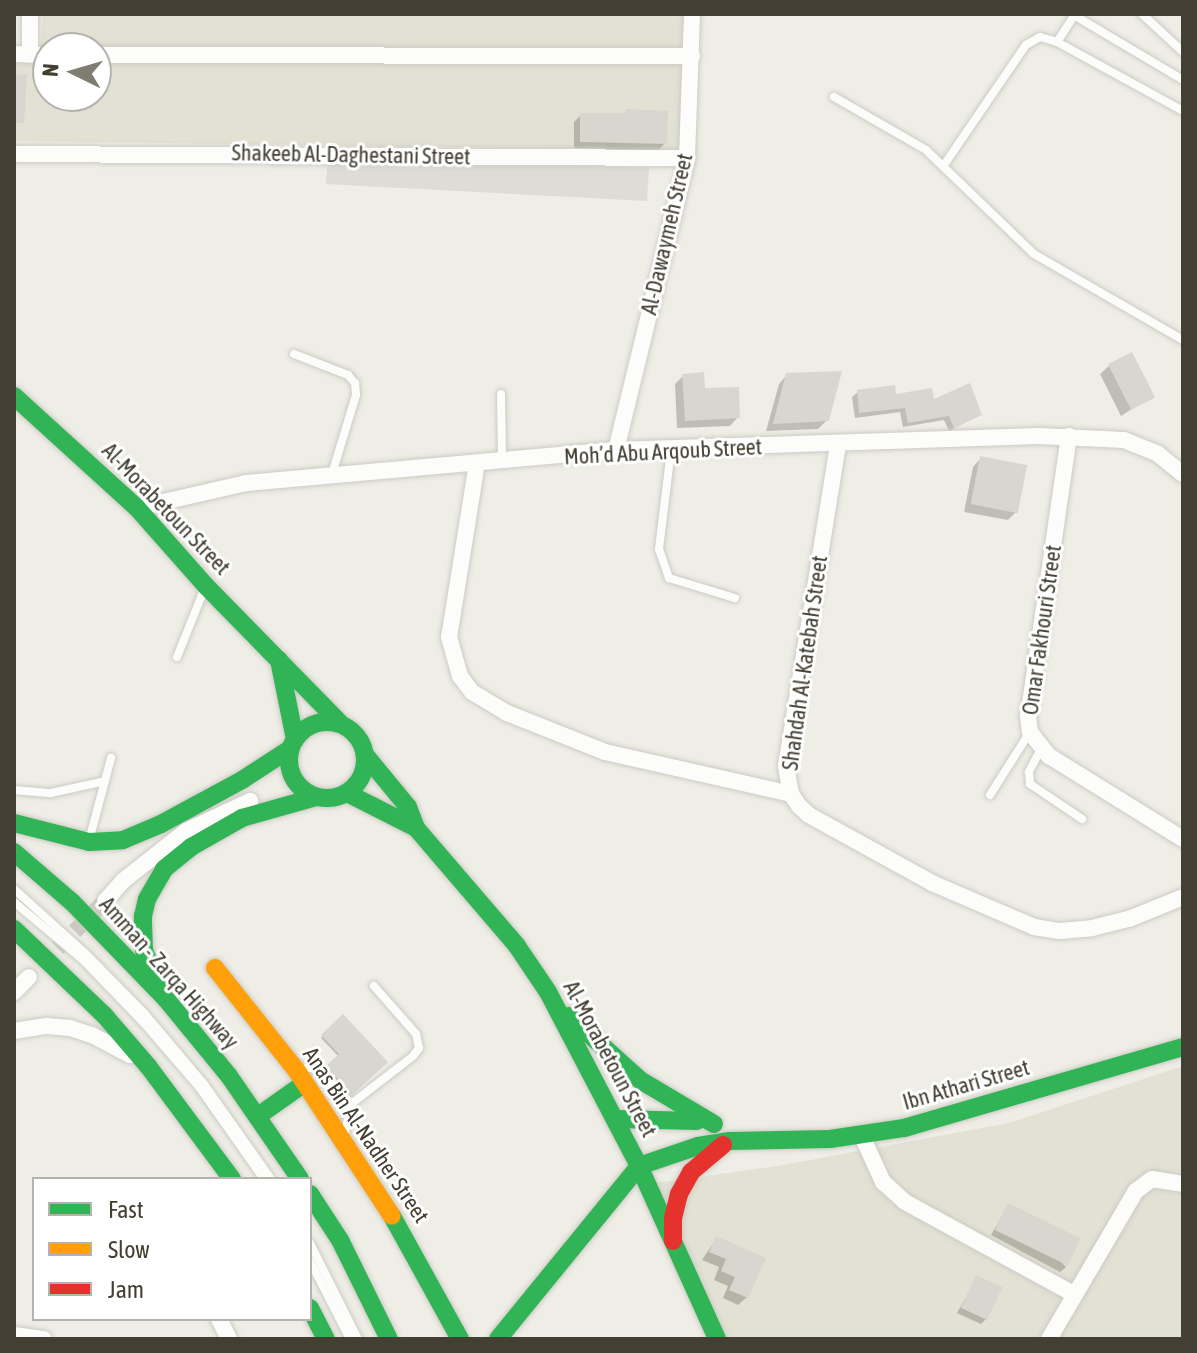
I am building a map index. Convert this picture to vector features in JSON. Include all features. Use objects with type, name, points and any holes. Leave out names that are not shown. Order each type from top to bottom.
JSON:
[{"type":"main road","name":"Al-Morabetoun Street","points":[[14,396],[137,508],[206,586],[340,723]]},
{"type":"main road","points":[[14,823],[89,842],[123,840],[143,834],[242,780],[291,747],[315,723],[340,723],[352,730],[366,756],[364,771],[347,793],[326,799],[311,794],[290,770],[291,747],[279,660]]},
{"type":"main road","name":"Al-Morabetoun Street","points":[[366,756],[408,807],[416,828],[517,946],[548,992],[639,1166],[719,1338]]},
{"type":"main road","name":"Al-Morabetoun Street","points":[[347,793],[416,828]]},
{"type":"main road","points":[[166,999],[144,951],[142,934],[147,899],[164,869],[191,847],[242,818],[311,794]]},
{"type":"main road","name":"Amman - Zarqa Highway","points":[[14,852],[72,902],[166,999],[258,1116],[299,1177]]},
{"type":"main road","points":[[14,929],[82,991],[148,1066],[231,1177]]},
{"type":"main road","name":"Anas Bin Al-Nadher Street","points":[[215,968],[301,1077],[343,1138],[412,1249],[460,1339]]},
{"type":"main road","points":[[548,992],[597,1044],[640,1080],[714,1124]]},
{"type":"main road","name":"Ibn Athari Street","points":[[639,1166],[698,1146],[730,1141],[757,1138],[798,1141],[862,1136],[1183,1047]]},
{"type":"main road","points":[[258,1116],[301,1077]]},
{"type":"main road","name":"Ibn Athari Street","points":[[615,1119],[664,1118],[714,1124],[757,1138]]},
{"type":"main road","points":[[673,1243],[673,1218],[679,1194],[691,1172],[708,1154],[730,1141]]},
{"type":"main road","points":[[498,1339],[639,1166]]},
{"type":"main road","points":[[312,1197],[340,1240],[389,1339]]},
{"type":"main road","points":[[312,1312],[325,1338]]},
{"type":"street","points":[[22,54],[30,14]]},
{"type":"street","name":"Al-Dawaymeh Street","points":[[616,450],[687,158],[692,14]]},
{"type":"street","points":[[112,55],[692,56]]},
{"type":"street","name":"Shakeeb Al-Daghestani Street","points":[[14,154],[687,158]]},
{"type":"street","name":"Moh’d Abu Arqoub Street","points":[[137,508],[246,483],[616,450],[1069,436],[1124,440],[1158,454],[1183,474]]},
{"type":"street","name":"Omar Fakhouri Street","points":[[1069,436],[1028,716],[1030,732],[1041,749],[1183,839]]},
{"type":"street","name":"Shahdah Al-Katebah Street","points":[[838,445],[786,766],[791,794],[809,815],[883,857],[932,883],[1034,927],[1060,931],[1092,928],[1129,919],[1183,897]]},
{"type":"street","points":[[477,463],[449,637],[460,676],[472,692],[507,713],[605,752],[791,794]]},
{"type":"street","points":[[105,901],[165,846],[236,804],[291,747]]},
{"type":"street","points":[[236,804],[311,794]]},
{"type":"street","points":[[14,992],[29,977]]},
{"type":"street","points":[[14,1031],[47,1026],[70,1028],[92,1035],[148,1066]]},
{"type":"street","points":[[862,1136],[883,1182],[905,1202],[1074,1294]]},
{"type":"street","points":[[1049,1339],[1136,1191],[1152,1179],[1183,1184]]},
{"type":"street","points":[[220,1321],[229,1339]]},
{"type":"street","points":[[14,1335],[44,1339]]},
{"type":"lane","points":[[1057,42],[1074,14],[1183,80]]},
{"type":"lane","points":[[1142,14],[1183,52]]},
{"type":"lane","points":[[944,165],[1026,45],[1040,37],[1057,42],[1183,111]]},
{"type":"lane","points":[[834,97],[944,165],[1034,254],[1183,340]]},
{"type":"lane","points":[[294,354],[348,375],[355,383],[356,395],[332,475]]},
{"type":"lane","points":[[501,394],[502,461]]},
{"type":"lane","points":[[671,450],[659,549],[669,578],[735,598]]},
{"type":"lane","points":[[177,657],[206,586]]},
{"type":"lane","points":[[990,795],[1030,732]]},
{"type":"lane","points":[[1041,749],[1029,772],[1030,784],[1082,819]]},
{"type":"lane","points":[[89,842],[111,758]]},
{"type":"lane","points":[[14,790],[51,793],[105,781]]},
{"type":"lane","points":[[14,889],[86,954],[145,1014],[204,1084],[270,1177]]},
{"type":"lane","points":[[14,902],[48,928],[123,999],[199,1087],[263,1177]]},
{"type":"lane","points":[[343,1138],[351,1104],[419,1048],[416,1034],[374,986]]},
{"type":"lane","points":[[301,1077],[317,1067],[351,1104]]},
{"type":"lane","points":[[312,1247],[358,1339]]},
{"type":"lane","points":[[312,1265],[350,1339]]},
{"type":"shaded area","points":[[43,14],[694,14],[686,150],[14,141],[14,59],[32,60],[32,112],[112,112],[112,32],[42,32]]},
{"type":"shaded area","points":[[328,156],[649,168],[647,201],[326,184]]},
{"type":"shaded area","points":[[1183,1066],[1183,1339],[725,1339],[654,1183],[778,1166],[1009,1123]]},
{"type":"building","points":[[14,74],[27,75],[24,123],[14,123]]},
{"type":"building","points":[[625,109],[668,111],[667,144],[580,142],[580,113],[625,113]]},
{"type":"building","points":[[1132,352],[1155,397],[1131,410],[1108,364]]},
{"type":"building","points":[[842,371],[829,421],[773,424],[786,373]]},
{"type":"building","points":[[704,372],[705,388],[739,387],[740,418],[685,421],[682,374]]},
{"type":"building","points":[[970,383],[982,415],[954,428],[949,416],[908,423],[905,408],[859,413],[857,390],[895,385],[896,394],[932,388],[934,399]]},
{"type":"building","points":[[980,456],[1027,465],[1018,513],[971,504]]},
{"type":"building","points":[[343,1014],[388,1062],[352,1095],[326,1066],[339,1054],[321,1035]]},
{"type":"building","points":[[1008,1203],[1081,1239],[1068,1265],[995,1230]]},
{"type":"building","points":[[716,1236],[766,1258],[748,1298],[729,1290],[735,1277],[721,1271],[726,1259],[709,1252]]},
{"type":"building","points":[[976,1275],[1002,1287],[987,1320],[961,1308]]},
{"type":"tunnel","points":[[41,965],[105,901]]},
{"type":"traffic: fast","points":[[14,396],[137,508],[206,586],[340,723]]},
{"type":"traffic: fast","points":[[279,660],[295,739]]},
{"type":"traffic: fast","points":[[320,722],[334,722],[348,728],[359,739],[365,760],[362,775],[354,787],[334,798],[320,798],[306,792],[295,781],[289,767],[289,753],[295,739],[306,728],[320,722]]},
{"type":"traffic: fast","points":[[14,823],[89,842],[123,840],[161,824],[242,780],[290,749]]},
{"type":"traffic: fast","points":[[366,756],[408,807],[416,828],[517,946],[548,992],[639,1166],[717,1339]]},
{"type":"traffic: fast","points":[[347,793],[416,828]]},
{"type":"traffic: fast","points":[[158,982],[144,951],[143,916],[147,899],[164,869],[191,847],[242,818],[316,797]]},
{"type":"traffic: fast","points":[[14,852],[72,902],[166,999],[229,1076],[299,1177]]},
{"type":"traffic: fast","points":[[14,929],[105,1016],[148,1066],[231,1177]]},
{"type":"traffic: fast","points":[[569,1016],[640,1080],[714,1124]]},
{"type":"traffic: fast","points":[[498,1339],[639,1166],[698,1146],[730,1141],[830,1139],[904,1128],[1183,1047]]},
{"type":"traffic: fast","points":[[258,1116],[305,1083]]},
{"type":"traffic: fast","points":[[615,1119],[697,1121]]},
{"type":"traffic: fast","points":[[312,1197],[340,1240],[389,1339]]},
{"type":"traffic: fast","points":[[392,1216],[460,1339]]},
{"type":"traffic: fast","points":[[312,1312],[326,1339]]},
{"type":"traffic: slow","points":[[215,968],[297,1071],[392,1216]]},
{"type":"traffic: jam","points":[[673,1241],[673,1218],[679,1194],[691,1172],[723,1145]]}]
